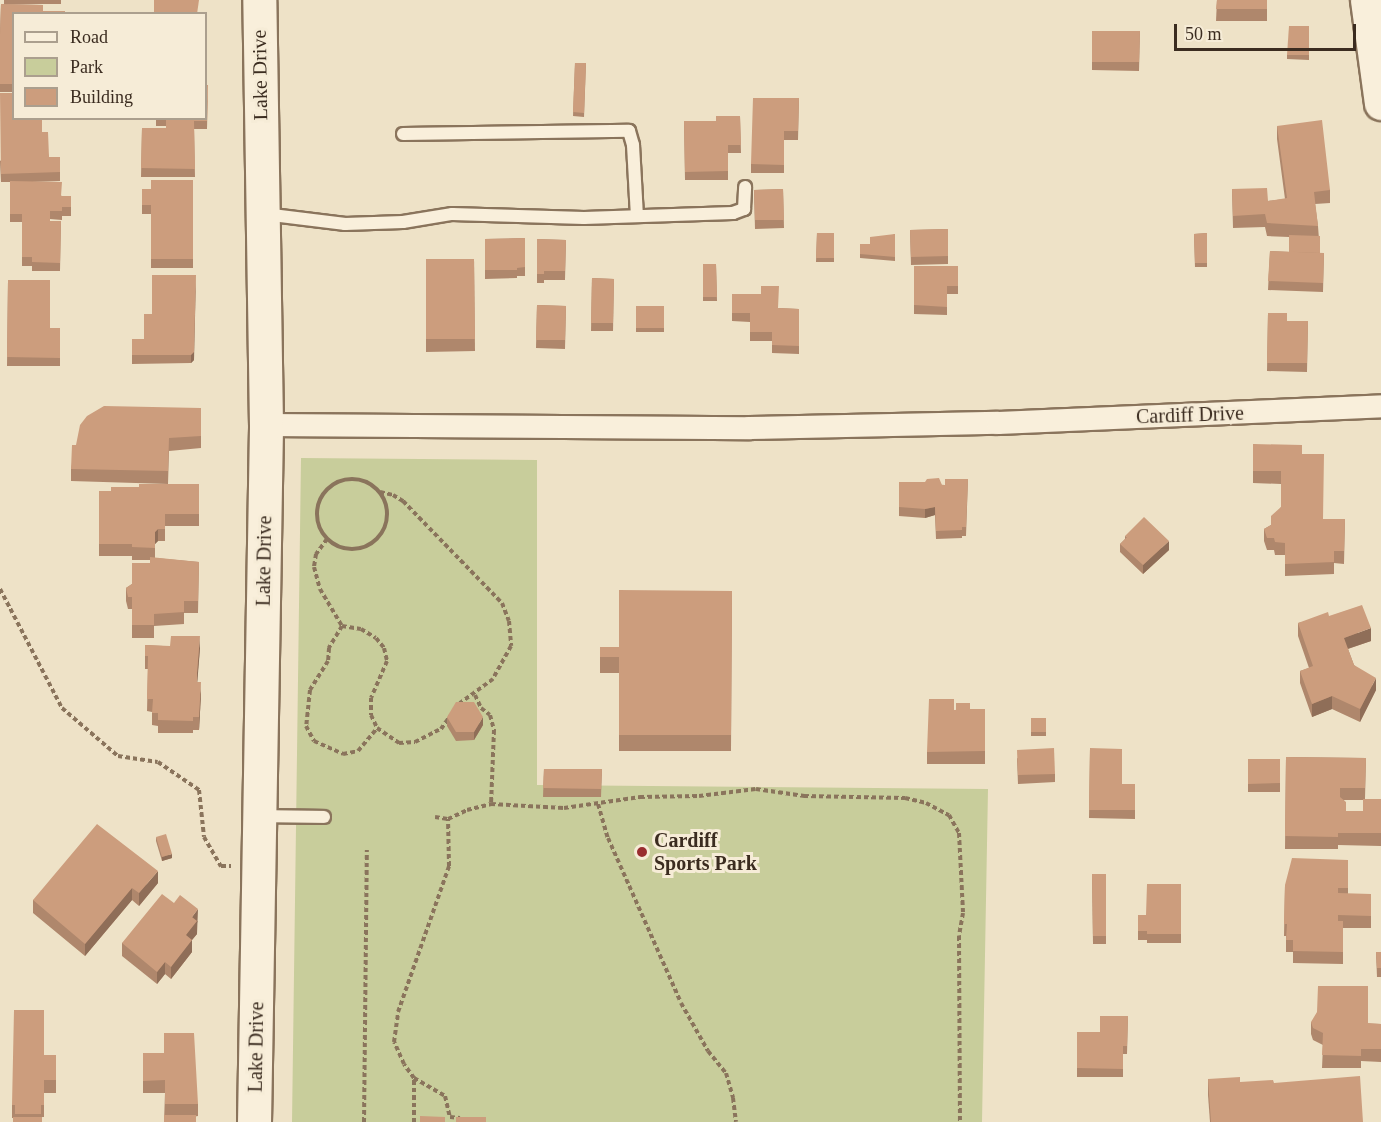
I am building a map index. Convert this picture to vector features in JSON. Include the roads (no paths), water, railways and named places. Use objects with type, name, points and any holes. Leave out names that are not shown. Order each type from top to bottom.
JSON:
[{"type":"main road","name":"Lake Drive","points":[[254,1122],[266,425],[259,0]]},
{"type":"main road","points":[[1367,0],[1381,103]]},
{"type":"street","name":"Cardiff Drive","points":[[266,425],[749,428],[998,423],[1381,406]]},
{"type":"lane","points":[[403,134],[629,131],[633,145],[637,216]]},
{"type":"lane","points":[[262,214],[345,224],[403,222],[452,214],[584,218],[739,212],[744,209],[745,186]]},
{"type":"lane","points":[[260,816],[324,817]]},
{"type":"place","name":"Cardiff Sports Park","points":[[642,852]]}]
